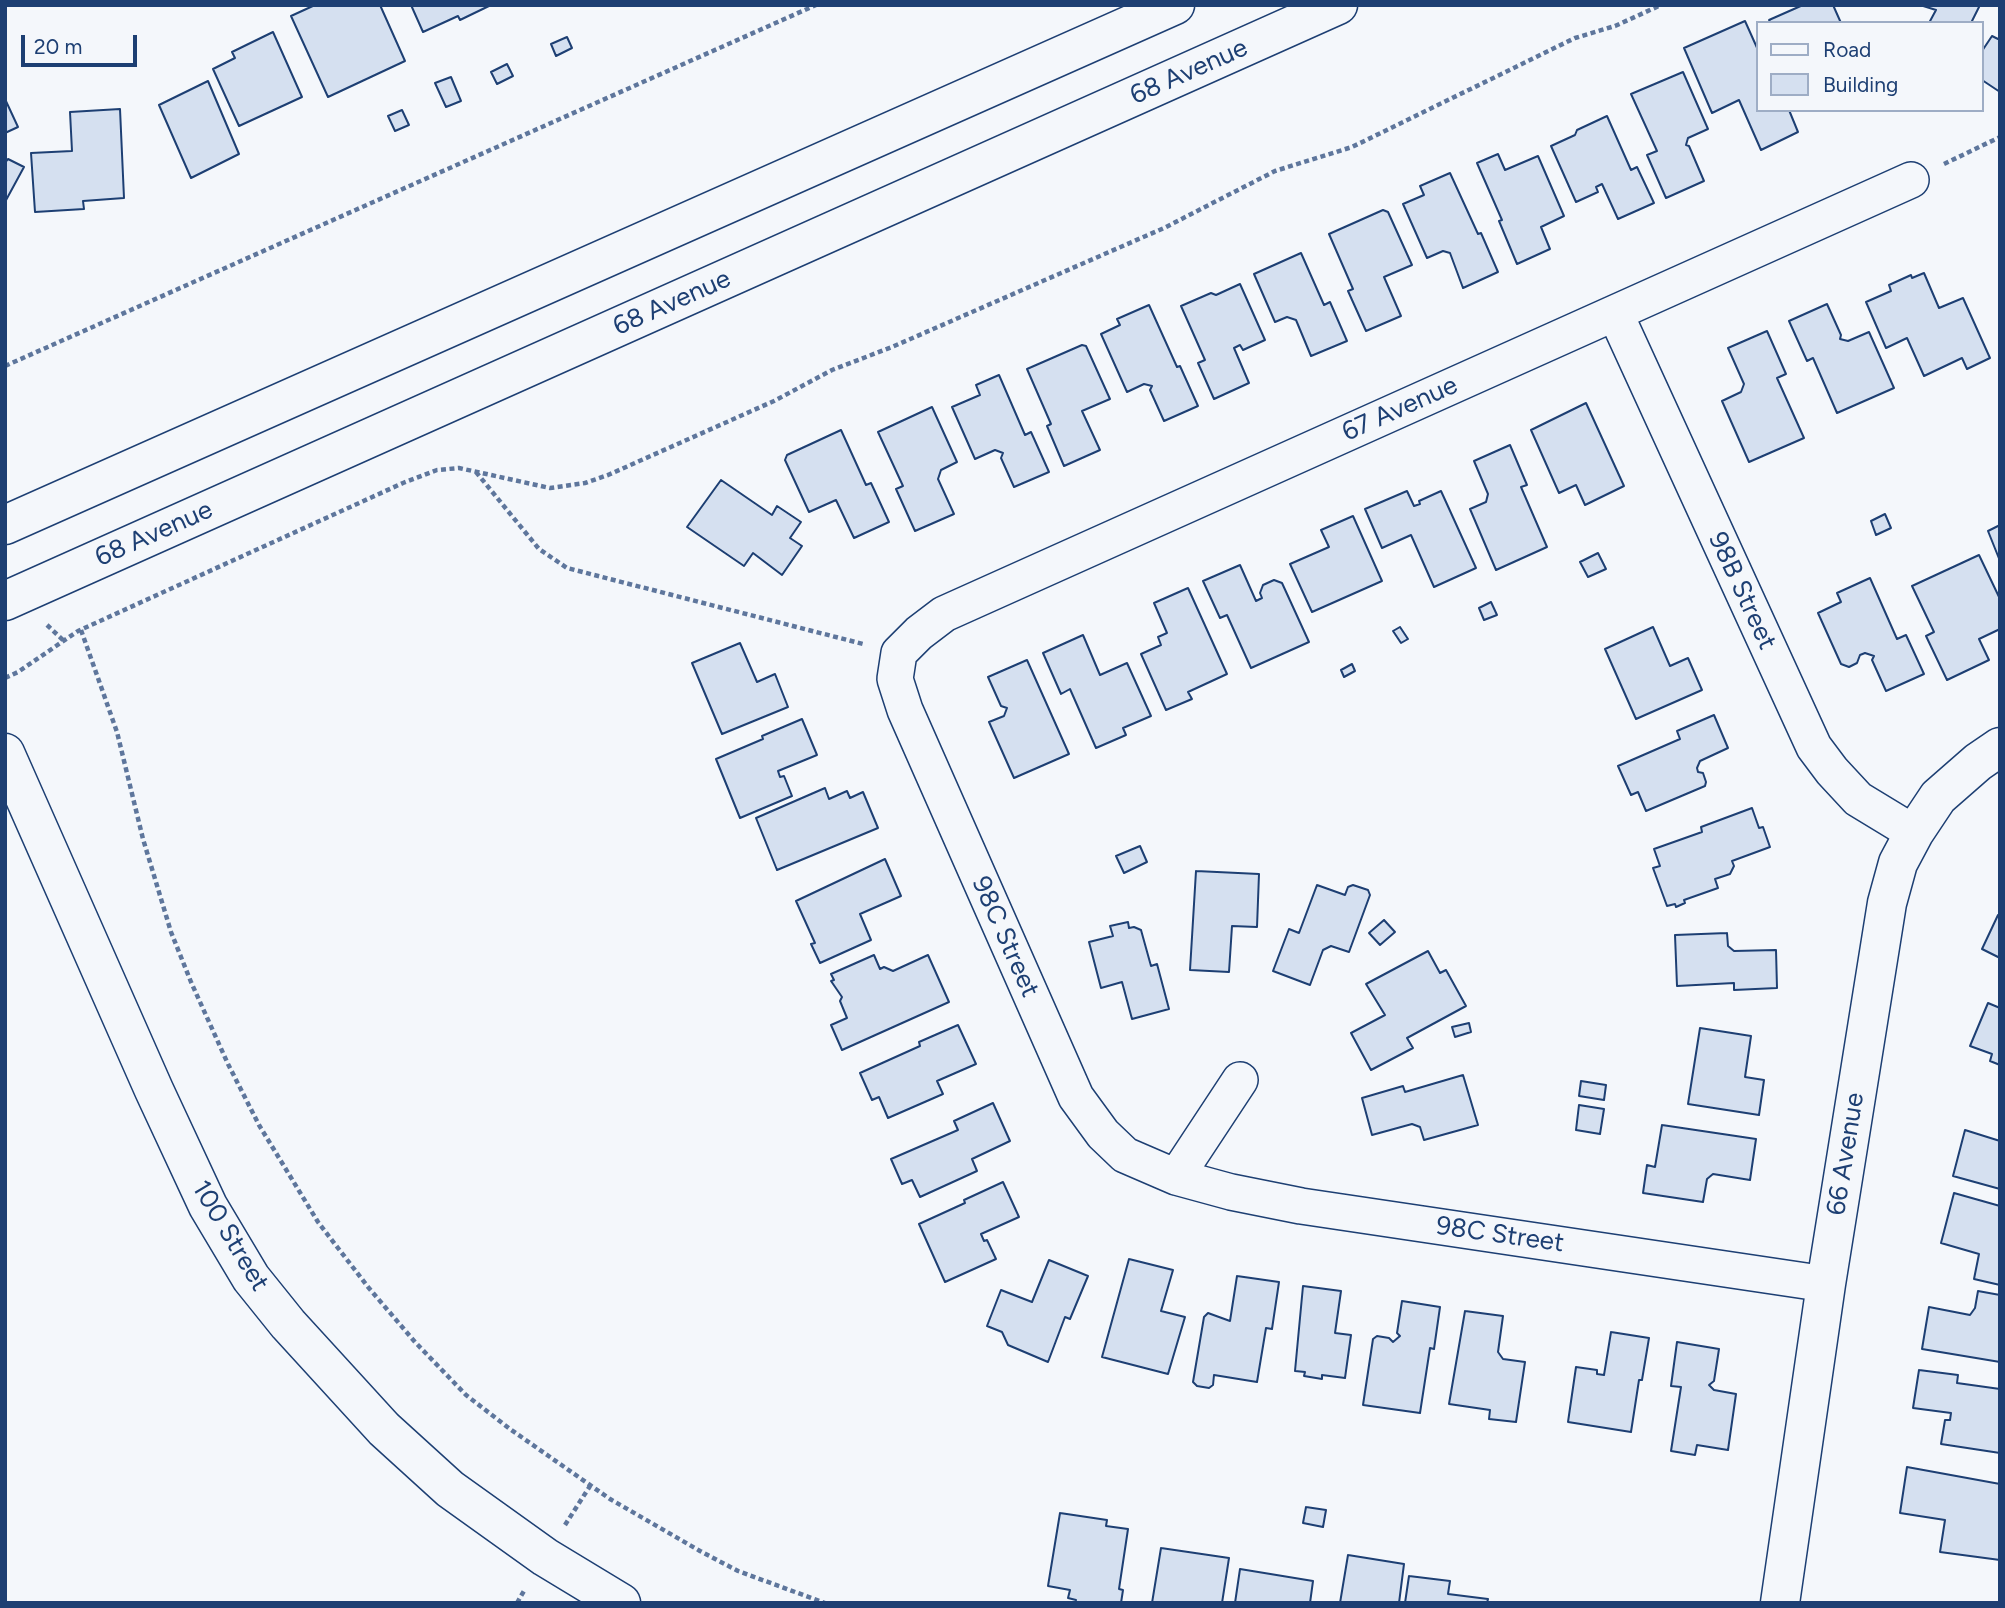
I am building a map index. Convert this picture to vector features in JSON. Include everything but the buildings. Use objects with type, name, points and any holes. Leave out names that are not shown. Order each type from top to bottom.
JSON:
[{"type":"main road","points":[[5,525],[1175,5]]},
{"type":"main road","name":"68 Avenue","points":[[5,601],[1338,5]]},
{"type":"main road","name":"66 Avenue","points":[[1780,1603],[1826,1284],[1887,904],[1898,863],[1938,797],[1978,762],[2000,747]]},
{"type":"main road","name":"100 Street","points":[[5,753],[191,1171],[208,1206],[251,1278],[288,1324],[384,1429],[450,1489],[545,1557],[614,1601]]},
{"type":"street","name":"67 Avenue","points":[[899,653],[944,614],[1911,180]]},
{"type":"street","name":"98B Street","points":[[1615,313],[1814,747],[1857,799],[1914,833]]},
{"type":"street","name":"98C Street","points":[[899,653],[895,679],[905,710],[1076,1097],[1104,1134],[1125,1155],[1176,1177],[1231,1192],[1301,1206],[1826,1284]]},
{"type":"street","points":[[1176,1177],[1240,1080]]},
{"type":"path","points":[[5,366],[816,5]]},
{"type":"path","points":[[5,678],[82,630],[403,483],[437,470],[459,468],[550,488],[585,483],[608,475],[774,401],[832,370],[892,347],[1164,228],[1275,171],[1352,147],[1575,38],[1615,26],[1661,5]]},
{"type":"path","points":[[1911,180],[2000,137]]},
{"type":"path","points":[[476,471],[539,549],[567,568],[899,653]]},
{"type":"path","points":[[44,622],[64,641]]},
{"type":"path","points":[[82,630],[117,732],[143,839],[172,932],[228,1064],[288,1176],[318,1222],[415,1342],[467,1395],[542,1453],[590,1486],[738,1571],[825,1603]]},
{"type":"path","points":[[565,1526],[590,1486]]},
{"type":"path","points":[[517,1603],[522,1594]]}]
